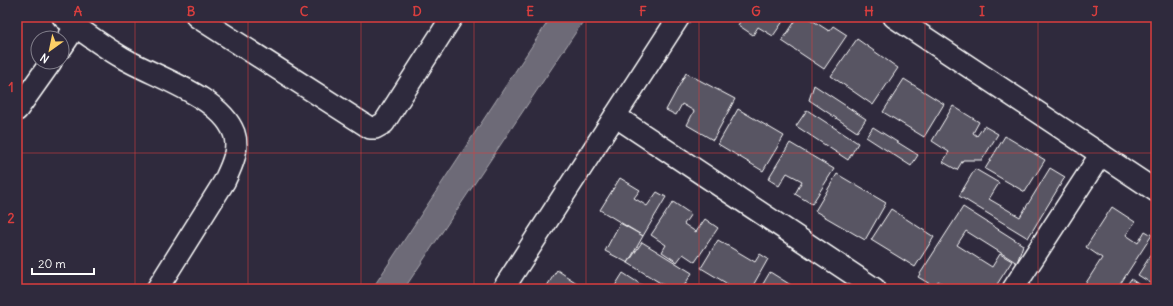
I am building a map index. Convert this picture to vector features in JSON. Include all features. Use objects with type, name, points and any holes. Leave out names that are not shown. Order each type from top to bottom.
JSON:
[{"type":"street","points":[[197,17],[370,128],[375,128],[384,123],[452,17]]},
{"type":"street","points":[[503,289],[679,17]]},
{"type":"street","points":[[894,17],[920,24],[1101,154],[1156,191]]},
{"type":"street","points":[[69,22],[121,57],[141,68],[172,81],[208,103],[223,117],[234,133],[236,146],[232,164],[224,182],[157,289]]},
{"type":"street","points":[[17,110],[45,70]]},
{"type":"street","points":[[615,116],[876,289]]},
{"type":"street","points":[[1013,289],[1101,154]]},
{"type":"shaded area","points":[[551,17],[586,17],[404,289],[372,289]]},
{"type":"building","points":[[743,17],[786,17],[773,36],[758,27],[753,35],[738,25]]},
{"type":"building","points":[[798,17],[807,17],[829,31],[833,26],[847,35],[824,69],[782,41]]},
{"type":"building","points":[[857,39],[898,68],[873,105],[831,76]]},
{"type":"building","points":[[686,73],[735,99],[713,140],[687,125],[694,111],[682,104],[676,115],[666,110]]},
{"type":"building","points":[[904,79],[944,104],[924,137],[883,112]]},
{"type":"building","points":[[814,85],[866,119],[857,132],[809,100]]},
{"type":"building","points":[[953,106],[979,122],[973,133],[977,136],[984,126],[998,134],[982,160],[963,160],[957,170],[943,162],[949,152],[932,141]]},
{"type":"building","points":[[738,109],[784,136],[763,171],[718,144]]},
{"type":"building","points":[[807,110],[858,143],[848,160],[796,126]]},
{"type":"building","points":[[873,127],[918,155],[911,166],[866,137]]},
{"type":"building","points":[[1005,136],[1045,160],[1025,192],[985,169]]},
{"type":"building","points":[[790,143],[834,169],[812,204],[795,194],[802,181],[787,173],[779,186],[768,179]]},
{"type":"building","points":[[1050,168],[1065,177],[1028,238],[959,196],[975,169],[999,183],[989,199],[1020,217]]},
{"type":"building","points":[[837,174],[886,203],[865,240],[815,211]]},
{"type":"building","points":[[620,178],[640,190],[634,198],[647,206],[657,192],[666,197],[643,236],[600,210]]},
{"type":"building","points":[[673,202],[691,214],[684,224],[696,232],[705,219],[718,228],[695,262],[683,254],[677,262],[662,252],[666,245],[651,235]]},
{"type":"building","points":[[963,207],[1023,245],[1017,263],[966,231],[957,245],[992,267],[1000,254],[1012,261],[994,289],[951,289],[938,281],[935,287],[918,277]]},
{"type":"building","points":[[1112,207],[1135,222],[1126,235],[1138,243],[1145,231],[1152,235],[1117,289],[1088,289],[1084,286],[1102,258],[1086,247]]},
{"type":"building","points":[[891,209],[934,237],[915,267],[871,240]]},
{"type":"building","points":[[620,223],[643,236],[628,263],[605,251]]},
{"type":"building","points":[[718,240],[755,262],[760,254],[768,259],[751,289],[736,289],[701,268]]},
{"type":"building","points":[[642,242],[692,273],[682,289],[670,289],[628,263]]},
{"type":"building","points":[[1156,247],[1156,289],[1151,289],[1154,285],[1138,275]]},
{"type":"building","points":[[557,270],[586,289],[545,289]]},
{"type":"building","points":[[770,272],[794,287],[793,289],[760,289]]},
{"type":"building","points":[[623,273],[648,289],[613,289]]},
{"type":"building","points":[[1131,279],[1141,286],[1139,289],[1124,289]]}]
